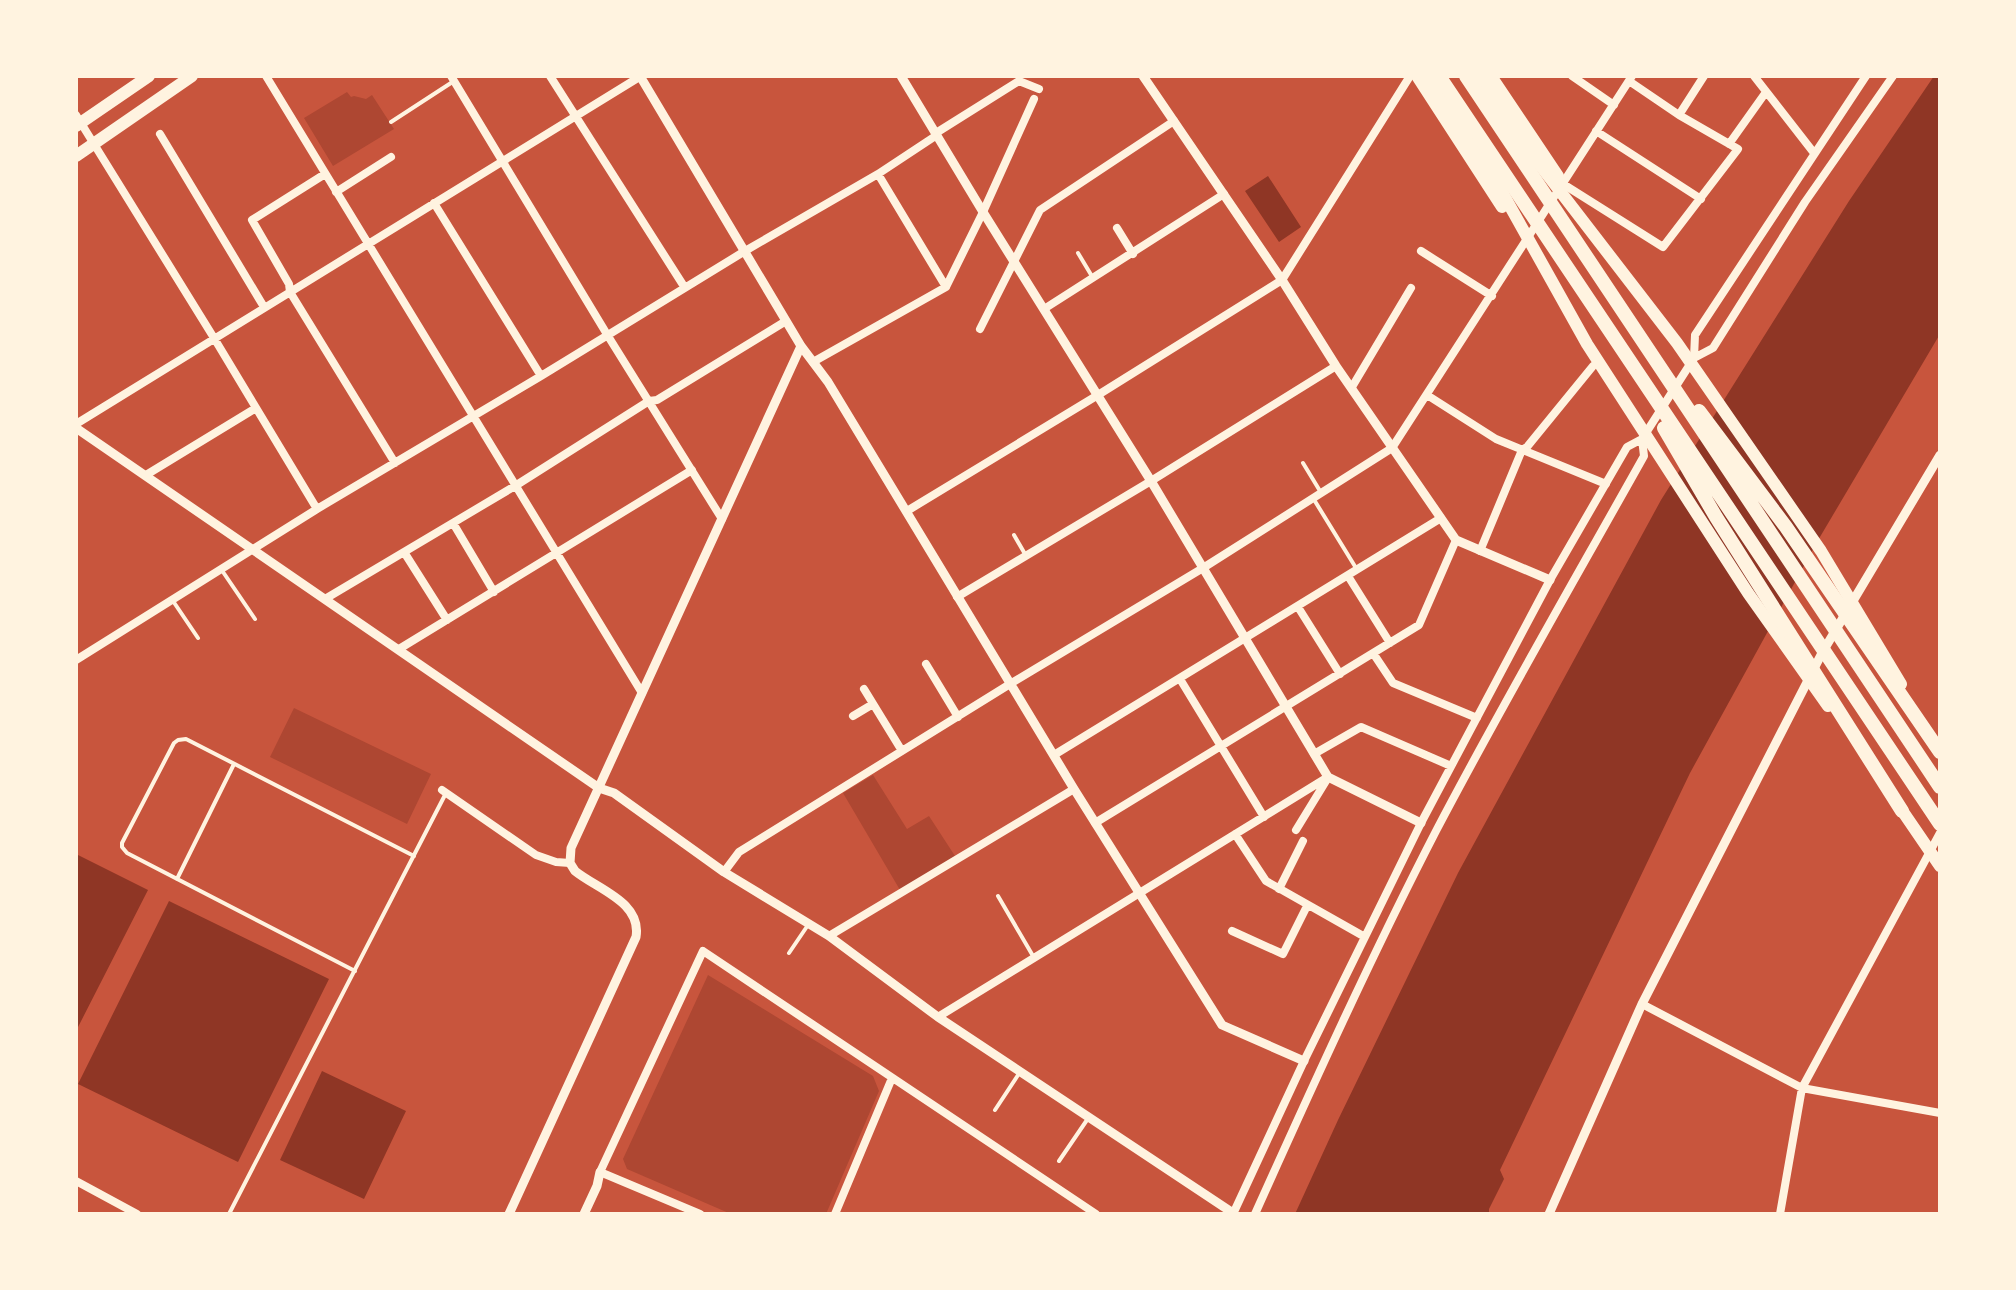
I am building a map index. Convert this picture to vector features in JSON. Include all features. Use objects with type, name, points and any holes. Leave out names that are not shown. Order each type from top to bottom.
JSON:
[{"type":"highway","points":[[78,121],[149,76]]},
{"type":"highway","points":[[76,156],[192,76]]},
{"type":"highway","points":[[1417,76],[1526,243],[1593,366],[1642,439]]},
{"type":"highway","points":[[1428,76],[1492,174],[1587,344],[1748,593],[1940,866]]},
{"type":"highway","points":[[1439,76],[1940,824]]},
{"type":"highway","points":[[1466,76],[1940,787]]},
{"type":"highway","points":[[1479,76],[1526,147],[1677,343],[1821,551],[1940,751]]},
{"type":"highway","points":[[1491,76],[1563,184],[1640,282],[1694,358]]},
{"type":"highway","points":[[1606,286],[1786,527],[1940,751]]},
{"type":"highway","points":[[1586,297],[1716,517],[1902,811]]},
{"type":"street","points":[[266,76],[642,693]]},
{"type":"street","points":[[550,76],[685,288]]},
{"type":"street","points":[[1304,1061],[1222,1025],[1074,789],[828,382],[801,346],[640,76],[76,426],[599,788],[614,793],[724,872],[829,936],[938,1017],[1233,1214],[1421,823],[1550,580],[1627,447],[1642,439],[1694,358],[1713,348],[1805,202],[1893,76]]},
{"type":"street","points":[[901,76],[1151,481],[1328,777],[1421,823]]},
{"type":"street","points":[[1143,76],[1456,540],[1550,580]]},
{"type":"street","points":[[907,511],[1282,280],[1410,76]]},
{"type":"street","points":[[1572,76],[1614,105]]},
{"type":"street","points":[[1679,115],[1704,76]]},
{"type":"street","points":[[1754,76],[1814,153]]},
{"type":"street","points":[[1694,358],[1695,335],[1866,76]]},
{"type":"street","points":[[452,79],[722,519]]},
{"type":"street","points":[[724,872],[739,852],[1203,568],[1392,448],[1630,79],[1679,115],[1738,149],[1663,247],[1563,184]]},
{"type":"street","points":[[76,660],[317,509],[878,174],[1019,81],[1039,89]]},
{"type":"street","points":[[1729,144],[1766,92]]},
{"type":"street","points":[[813,362],[946,287],[1034,99]]},
{"type":"street","points":[[78,121],[317,509]]},
{"type":"street","points":[[980,329],[1040,210],[1174,121]]},
{"type":"street","points":[[1596,131],[1701,199]]},
{"type":"street","points":[[160,134],[264,307]]},
{"type":"street","points":[[336,192],[391,157]]},
{"type":"street","points":[[325,174],[252,220],[289,284],[290,292],[395,463]]},
{"type":"street","points":[[878,174],[946,287]]},
{"type":"street","points":[[1044,309],[1224,194]]},
{"type":"street","points":[[434,203],[541,376]]},
{"type":"street","points":[[1117,228],[1133,254]]},
{"type":"street","points":[[1421,251],[1492,296]]},
{"type":"street","points":[[1352,387],[1411,288]]},
{"type":"street","points":[[325,599],[786,321]]},
{"type":"street","points":[[509,1214],[636,937],[637,923],[629,908],[575,871],[570,863],[571,848],[801,346]]},
{"type":"street","points":[[957,597],[1336,366]]},
{"type":"street","points":[[1480,551],[1522,450],[1593,366]]},
{"type":"street","points":[[1427,395],[1496,439],[1606,484]]},
{"type":"street","points":[[146,475],[256,408]]},
{"type":"street","points":[[1255,1214],[1320,1068],[1437,830],[1644,456],[1642,439]]},
{"type":"street","points":[[1549,1214],[1642,1004],[1822,653],[1940,455]]},
{"type":"street","points":[[399,649],[692,470]]},
{"type":"street","points":[[1054,755],[1441,518]]},
{"type":"street","points":[[453,523],[494,592]]},
{"type":"street","points":[[1095,823],[1419,625],[1456,540]]},
{"type":"street","points":[[404,552],[447,620]]},
{"type":"street","points":[[1348,576],[1390,643]]},
{"type":"street","points":[[1298,607],[1340,674]]},
{"type":"street","points":[[1373,653],[1393,683],[1477,718]]},
{"type":"street","points":[[926,664],[958,717]]},
{"type":"street","points":[[1180,679],[1264,817]]},
{"type":"street","points":[[864,689],[902,751]]},
{"type":"street","points":[[853,716],[873,704]]},
{"type":"street","points":[[1314,754],[1361,727],[1451,766]]},
{"type":"street","points":[[938,1017],[1328,777]]},
{"type":"street","points":[[1296,830],[1328,777]]},
{"type":"street","points":[[829,936],[1074,789]]},
{"type":"street","points":[[444,792],[536,855],[570,863]]},
{"type":"street","points":[[1780,1214],[1802,1088],[1940,833]]},
{"type":"street","points":[[1235,834],[1266,881],[1365,937]]},
{"type":"street","points":[[1279,889],[1303,841]]},
{"type":"street","points":[[1928,856],[1940,873]]},
{"type":"street","points":[[1232,931],[1283,954],[1307,906]]},
{"type":"street","points":[[584,1214],[600,1172],[703,951],[1096,1214]]},
{"type":"street","points":[[1642,1004],[1802,1088],[1940,1113]]},
{"type":"street","points":[[835,1214],[892,1078]]},
{"type":"street","points":[[600,1172],[700,1214]]},
{"type":"street","points":[[76,1181],[137,1214]]},
{"type":"lane","points":[[391,122],[452,79]]},
{"type":"lane","points":[[1078,253],[1093,279]]},
{"type":"lane","points":[[1303,463],[1357,570]]},
{"type":"lane","points":[[1014,535],[1026,556]]},
{"type":"lane","points":[[221,569],[255,619]]},
{"type":"lane","points":[[172,600],[198,638]]},
{"type":"lane","points":[[355,971],[127,853],[122,843],[174,743],[186,739],[414,856]]},
{"type":"lane","points":[[177,879],[234,764]]},
{"type":"lane","points":[[230,1214],[444,792]]},
{"type":"lane","points":[[998,896],[1034,958]]},
{"type":"lane","points":[[789,953],[809,924]]},
{"type":"lane","points":[[995,1110],[1020,1072]]},
{"type":"lane","points":[[1059,1161],[1089,1117]]},
{"type":"shaded area","points":[[1934,76],[1940,76],[1940,334],[1817,542],[1690,773],[1500,1170],[1504,1179],[1489,1214],[1295,1214],[1458,873],[1661,500],[1849,201]]},
{"type":"shaded area","points":[[347,92],[351,97],[366,99],[372,95],[394,129],[333,166],[304,118]]},
{"type":"shaded area","points":[[1268,176],[1301,227],[1279,242],[1245,191]]},
{"type":"shaded area","points":[[294,708],[431,774],[407,824],[270,757]]},
{"type":"shaded area","points":[[873,775],[907,829],[929,816],[955,856],[900,890],[843,793]]},
{"type":"shaded area","points":[[76,854],[148,890],[76,1031]]},
{"type":"shaded area","points":[[169,901],[329,979],[238,1162],[78,1084]]},
{"type":"shaded area","points":[[708,975],[873,1076],[879,1091],[826,1214],[731,1214],[627,1169],[623,1159]]},
{"type":"shaded area","points":[[322,1071],[406,1111],[364,1199],[280,1160]]}]
